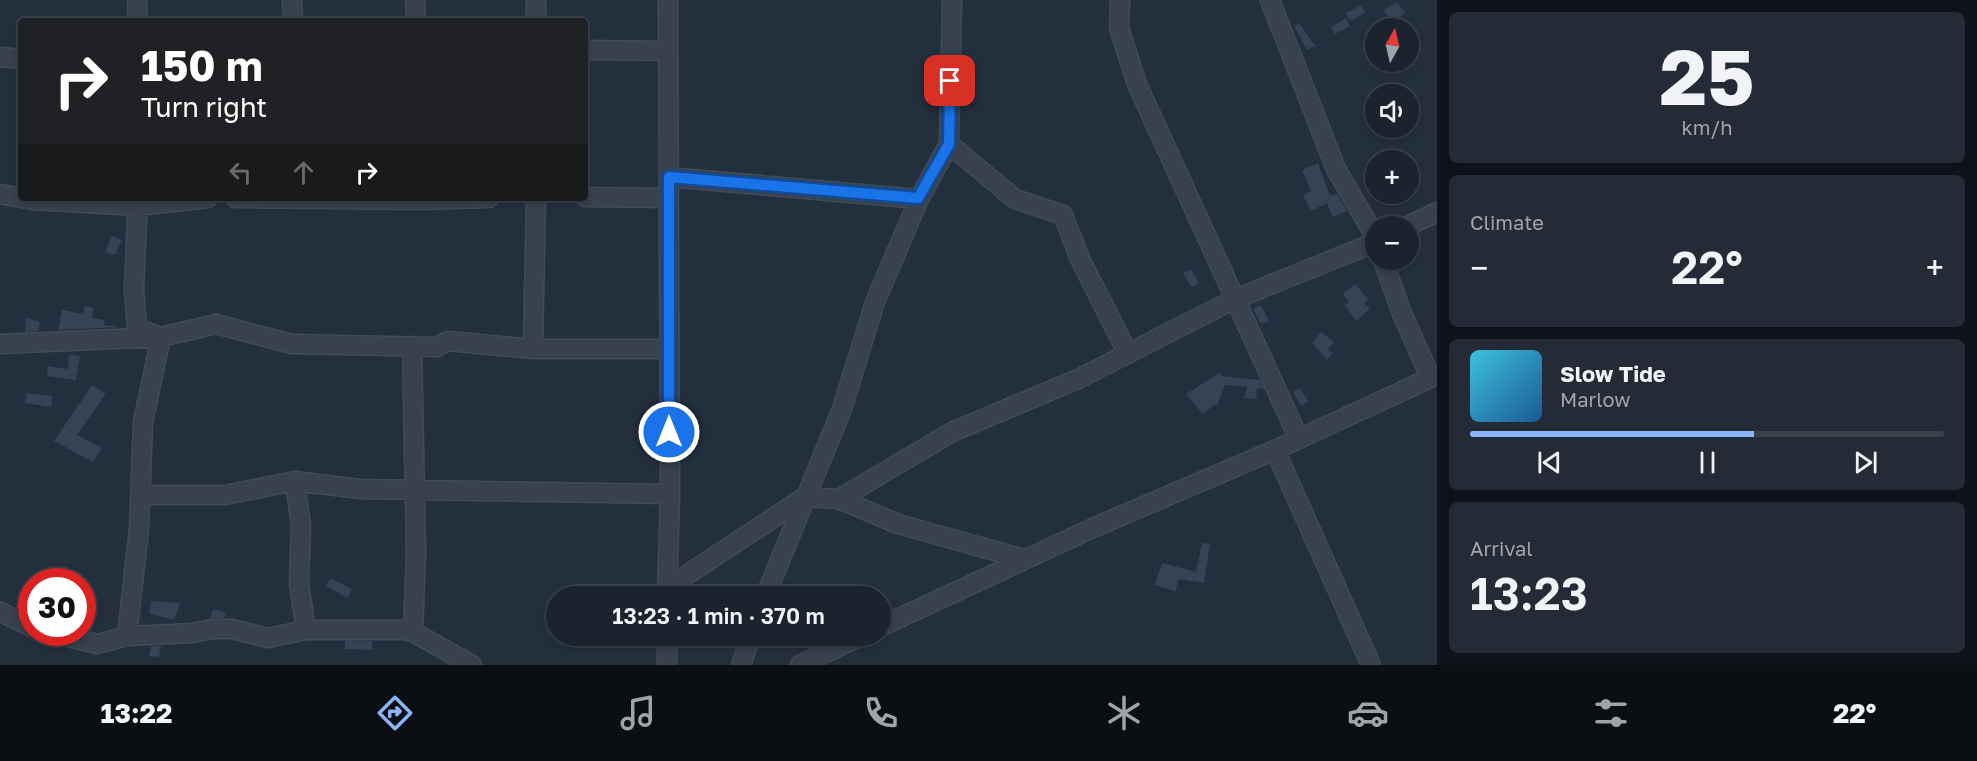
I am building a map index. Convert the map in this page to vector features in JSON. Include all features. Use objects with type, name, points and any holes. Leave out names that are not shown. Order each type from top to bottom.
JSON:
[{"type":"street","points":[[137,0],[138,18]]},
{"type":"street","points":[[292,0],[293,18]]},
{"type":"street","points":[[416,0],[416,18]]},
{"type":"street","points":[[536,0],[536,18]]},
{"type":"street","points":[[667,586],[670,494],[668,0]]},
{"type":"street","points":[[769,586],[842,409],[875,302],[918,198],[949,144],[952,0]]},
{"type":"street","points":[[1120,0],[1119,28],[1137,84],[1163,146],[1196,208],[1233,300],[1299,439]]},
{"type":"street","points":[[1270,0],[1336,169],[1365,220]]},
{"type":"street","points":[[588,50],[668,51]]},
{"type":"street","points":[[0,57],[18,59]]},
{"type":"street","points":[[949,144],[1016,199],[1063,215],[1080,259],[1128,354]]},
{"type":"street","points":[[669,177],[918,198]]},
{"type":"street","points":[[0,194],[18,197]]},
{"type":"street","points":[[588,197],[669,198]]},
{"type":"street","points":[[86,201],[156,201]]},
{"type":"street","points":[[533,349],[536,201]]},
{"type":"street","points":[[138,202],[134,289],[137,328],[161,337]]},
{"type":"street","points":[[1419,221],[1437,212]]},
{"type":"street","points":[[839,500],[952,432],[1078,379],[1233,300],[1365,245]]},
{"type":"street","points":[[891,622],[1024,559],[1275,450],[1434,376],[1401,311],[1387,270]]},
{"type":"street","points":[[0,344],[161,337],[216,324],[292,344],[436,347],[448,341],[533,349],[669,349]]},
{"type":"street","points":[[127,636],[139,529],[142,422],[161,337]]},
{"type":"street","points":[[412,346],[415,489],[413,632]]},
{"type":"street","points":[[1275,450],[1371,665]]},
{"type":"street","points":[[140,495],[225,495],[295,482],[360,489],[670,494]]},
{"type":"street","points":[[295,482],[301,525],[299,584],[306,630]]},
{"type":"street","points":[[676,586],[805,498],[839,500],[898,524],[1024,559]]},
{"type":"street","points":[[0,612],[18,620]]},
{"type":"street","points":[[96,644],[127,636],[232,629],[268,638],[306,630],[413,632],[472,665]]},
{"type":"street","points":[[667,646],[667,665]]},
{"type":"street","points":[[741,665],[748,646]]},
{"type":"street","points":[[800,665],[840,646]]},
{"type":"building","points":[[1397,2],[1405,13],[1398,18],[1389,18],[1384,10]]},
{"type":"building","points":[[1361,5],[1365,13],[1350,21],[1346,13]]},
{"type":"building","points":[[1346,18],[1350,26],[1335,34],[1331,27]]},
{"type":"building","points":[[1299,23],[1315,46],[1307,50],[1294,26]]},
{"type":"building","points":[[1318,163],[1330,196],[1337,194],[1347,211],[1333,217],[1327,203],[1311,211],[1303,195],[1311,191],[1302,170]]},
{"type":"building","points":[[112,236],[122,240],[115,255],[105,252]]},
{"type":"building","points":[[1191,269],[1199,283],[1191,287],[1183,273]]},
{"type":"building","points":[[1355,284],[1368,299],[1364,303],[1370,309],[1356,321],[1345,305],[1349,302],[1343,294]]},
{"type":"building","points":[[1261,305],[1269,321],[1261,324],[1253,309]]},
{"type":"building","points":[[85,306],[94,308],[92,318],[105,320],[104,325],[121,327],[58,330],[62,310],[83,314]]},
{"type":"building","points":[[26,317],[40,322],[38,331],[25,332]]},
{"type":"building","points":[[1321,332],[1334,342],[1328,349],[1333,353],[1327,360],[1312,343]]},
{"type":"building","points":[[69,355],[80,356],[76,380],[47,376],[48,366],[68,369]]},
{"type":"building","points":[[1221,372],[1221,376],[1260,380],[1264,389],[1257,388],[1256,399],[1244,398],[1247,387],[1225,385],[1217,406],[1214,405],[1203,414],[1186,394]]},
{"type":"building","points":[[92,385],[106,394],[77,435],[102,448],[93,462],[54,441]]},
{"type":"building","points":[[1300,388],[1308,401],[1301,406],[1293,392]]},
{"type":"building","points":[[27,393],[52,396],[51,407],[25,403]]},
{"type":"building","points":[[1202,543],[1210,544],[1204,583],[1179,579],[1175,591],[1155,585],[1162,563],[1196,572]]},
{"type":"building","points":[[330,578],[352,589],[348,598],[326,586]]},
{"type":"building","points":[[151,601],[180,603],[174,620],[150,614]]},
{"type":"building","points":[[213,609],[226,613],[224,618],[210,618]]},
{"type":"building","points":[[345,641],[372,641],[372,650],[345,649]]},
{"type":"building","points":[[151,646],[161,646],[159,657],[149,656]]},
{"type":"route","points":[[669,432],[669,177],[918,198],[949,144],[950,81]]}]
